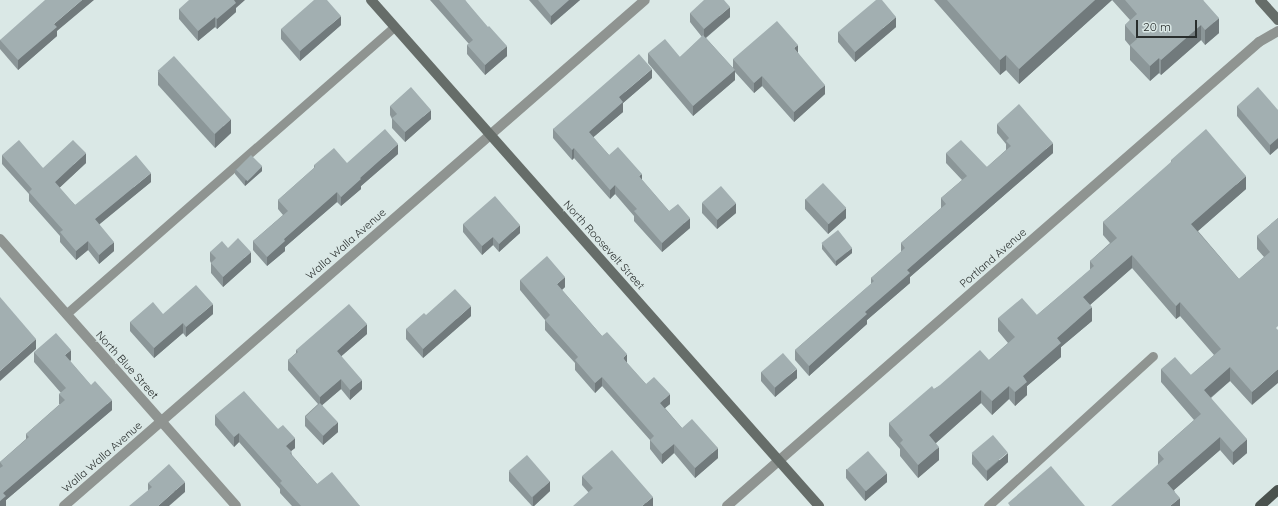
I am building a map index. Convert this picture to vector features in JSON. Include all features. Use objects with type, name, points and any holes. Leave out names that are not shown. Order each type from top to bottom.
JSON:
[{"type":"main road","points":[[1260,506],[1278,490]]},
{"type":"street","name":"North Roosevelt Street","points":[[371,0],[819,506]]},
{"type":"street","name":"Walla Walla Avenue","points":[[64,506],[645,0]]},
{"type":"street","points":[[1260,0],[1278,20]]},
{"type":"street","name":"Portland Avenue","points":[[727,506],[1259,42],[1278,31]]},
{"type":"street","name":"North Blue Street","points":[[0,239],[236,506]]},
{"type":"lane","points":[[66,314],[394,27]]},
{"type":"lane","points":[[988,506],[1153,356]]},
{"type":"building","points":[[45,0],[82,0],[54,24],[57,27],[18,60],[0,40]]},
{"type":"building","points":[[189,0],[234,0],[236,3],[217,19],[215,17],[198,31],[179,9]]},
{"type":"building","points":[[314,0],[327,0],[341,16],[300,51],[281,29]]},
{"type":"building","points":[[439,0],[465,0],[488,27],[489,26],[507,46],[485,65],[467,45],[473,40]]},
{"type":"building","points":[[538,0],[569,0],[551,16]]},
{"type":"building","points":[[704,0],[724,0],[730,7],[704,29],[690,13]]},
{"type":"building","points":[[876,0],[882,0],[896,17],[855,52],[838,32]]},
{"type":"building","points":[[947,0],[1095,0],[1019,69],[1006,55],[1000,60]]},
{"type":"building","points":[[1125,0],[1203,0],[1219,18],[1205,30],[1201,25],[1161,60],[1159,58],[1150,66],[1130,45],[1137,39],[1125,25],[1137,14]]},
{"type":"building","points":[[777,21],[798,45],[794,48],[825,85],[794,112],[762,76],[754,83],[733,59]]},
{"type":"building","points":[[703,35],[735,70],[693,106],[648,53],[665,39],[680,57]]},
{"type":"building","points":[[639,54],[652,69],[619,97],[623,102],[589,132],[609,155],[618,147],[642,174],[639,176],[669,211],[678,204],[690,218],[662,243],[634,211],[637,209],[615,185],[610,190],[574,148],[572,150],[553,129]]},
{"type":"building","points":[[174,56],[231,119],[215,134],[158,71]]},
{"type":"building","points":[[411,87],[431,110],[405,132],[392,118],[397,114],[390,106]]},
{"type":"building","points":[[1258,87],[1278,110],[1278,138],[1270,145],[1237,106]]},
{"type":"building","points":[[1019,104],[1053,143],[907,270],[910,273],[865,312],[867,314],[809,366],[795,350],[874,281],[871,278],[905,248],[901,243],[946,204],[941,198],[967,176],[946,153],[961,140],[987,167],[1011,146],[1006,141],[1009,138],[997,124]]},
{"type":"building","points":[[385,129],[398,144],[341,197],[337,192],[284,239],[285,241],[267,257],[253,241],[288,211],[278,200],[334,148],[347,163]]},
{"type":"building","points":[[1206,129],[1246,176],[1191,224],[1239,279],[1270,252],[1257,236],[1278,218],[1278,326],[1276,328],[1278,330],[1278,369],[1252,392],[1230,367],[1204,390],[1247,439],[1233,452],[1220,437],[1167,483],[1180,498],[1170,506],[1111,506],[1164,459],[1158,452],[1201,414],[1161,369],[1175,357],[1191,375],[1221,349],[1180,302],[1176,306],[1132,255],[1083,297],[1092,307],[1057,338],[1061,343],[1023,376],[1027,382],[1015,392],[1009,386],[992,401],[981,390],[929,435],[939,447],[918,465],[900,443],[903,440],[889,423],[932,386],[934,389],[940,385],[980,350],[989,360],[1015,337],[998,318],[1022,298],[1037,315],[1094,266],[1090,261],[1117,238],[1103,222]]},
{"type":"building","points":[[19,140],[43,168],[73,140],[86,153],[55,182],[75,205],[136,155],[151,173],[95,219],[114,242],[99,255],[88,241],[76,251],[60,232],[63,230],[29,192],[32,189],[2,155]]},
{"type":"building","points":[[251,155],[262,166],[247,181],[236,170]]},
{"type":"building","points":[[823,183],[846,208],[829,224],[805,199]]},
{"type":"building","points":[[721,186],[736,203],[717,220],[702,202]]},
{"type":"building","points":[[495,196],[520,225],[499,244],[493,237],[482,246],[463,224]]},
{"type":"building","points":[[838,230],[852,248],[836,261],[821,243]]},
{"type":"building","points":[[238,238],[251,252],[223,277],[211,263],[216,258],[210,252],[222,241],[228,248]]},
{"type":"building","points":[[547,256],[565,277],[557,284],[602,336],[607,332],[627,354],[623,358],[646,384],[654,377],[670,394],[660,403],[682,428],[692,419],[718,448],[695,468],[674,444],[662,454],[650,440],[654,436],[602,377],[595,383],[575,360],[578,357],[545,320],[550,315],[520,280]]},
{"type":"building","points":[[196,285],[213,304],[186,327],[183,323],[154,348],[130,322],[153,302],[163,314]]},
{"type":"building","points":[[455,289],[471,306],[423,349],[406,329],[424,313],[426,315]]},
{"type":"building","points":[[0,297],[36,339],[0,371]]},
{"type":"building","points":[[349,304],[367,324],[337,351],[362,380],[350,390],[341,379],[320,397],[288,360],[298,352],[296,350]]},
{"type":"building","points":[[56,333],[71,350],[65,355],[91,385],[95,381],[112,400],[3,493],[6,496],[0,501],[0,468],[3,466],[0,462],[29,437],[26,434],[65,400],[59,394],[66,388],[34,352]]},
{"type":"building","points":[[783,353],[797,369],[775,388],[761,372]]},
{"type":"building","points":[[244,391],[278,429],[283,425],[295,438],[286,446],[292,452],[290,453],[317,484],[332,472],[360,506],[301,506],[280,483],[282,481],[239,433],[234,437],[215,415]]},
{"type":"building","points":[[320,403],[338,422],[323,436],[305,417]]},
{"type":"building","points":[[993,435],[1008,453],[986,471],[972,453]]},
{"type":"building","points":[[612,450],[653,497],[642,506],[573,506],[593,488],[582,476]]},
{"type":"building","points":[[868,451],[887,473],[866,491],[847,469]]},
{"type":"building","points":[[527,455],[550,481],[532,497],[509,471]]},
{"type":"building","points":[[169,464],[185,482],[158,506],[129,506],[152,487],[148,483]]},
{"type":"building","points":[[1051,466],[1085,506],[1010,506],[1008,503]]}]
